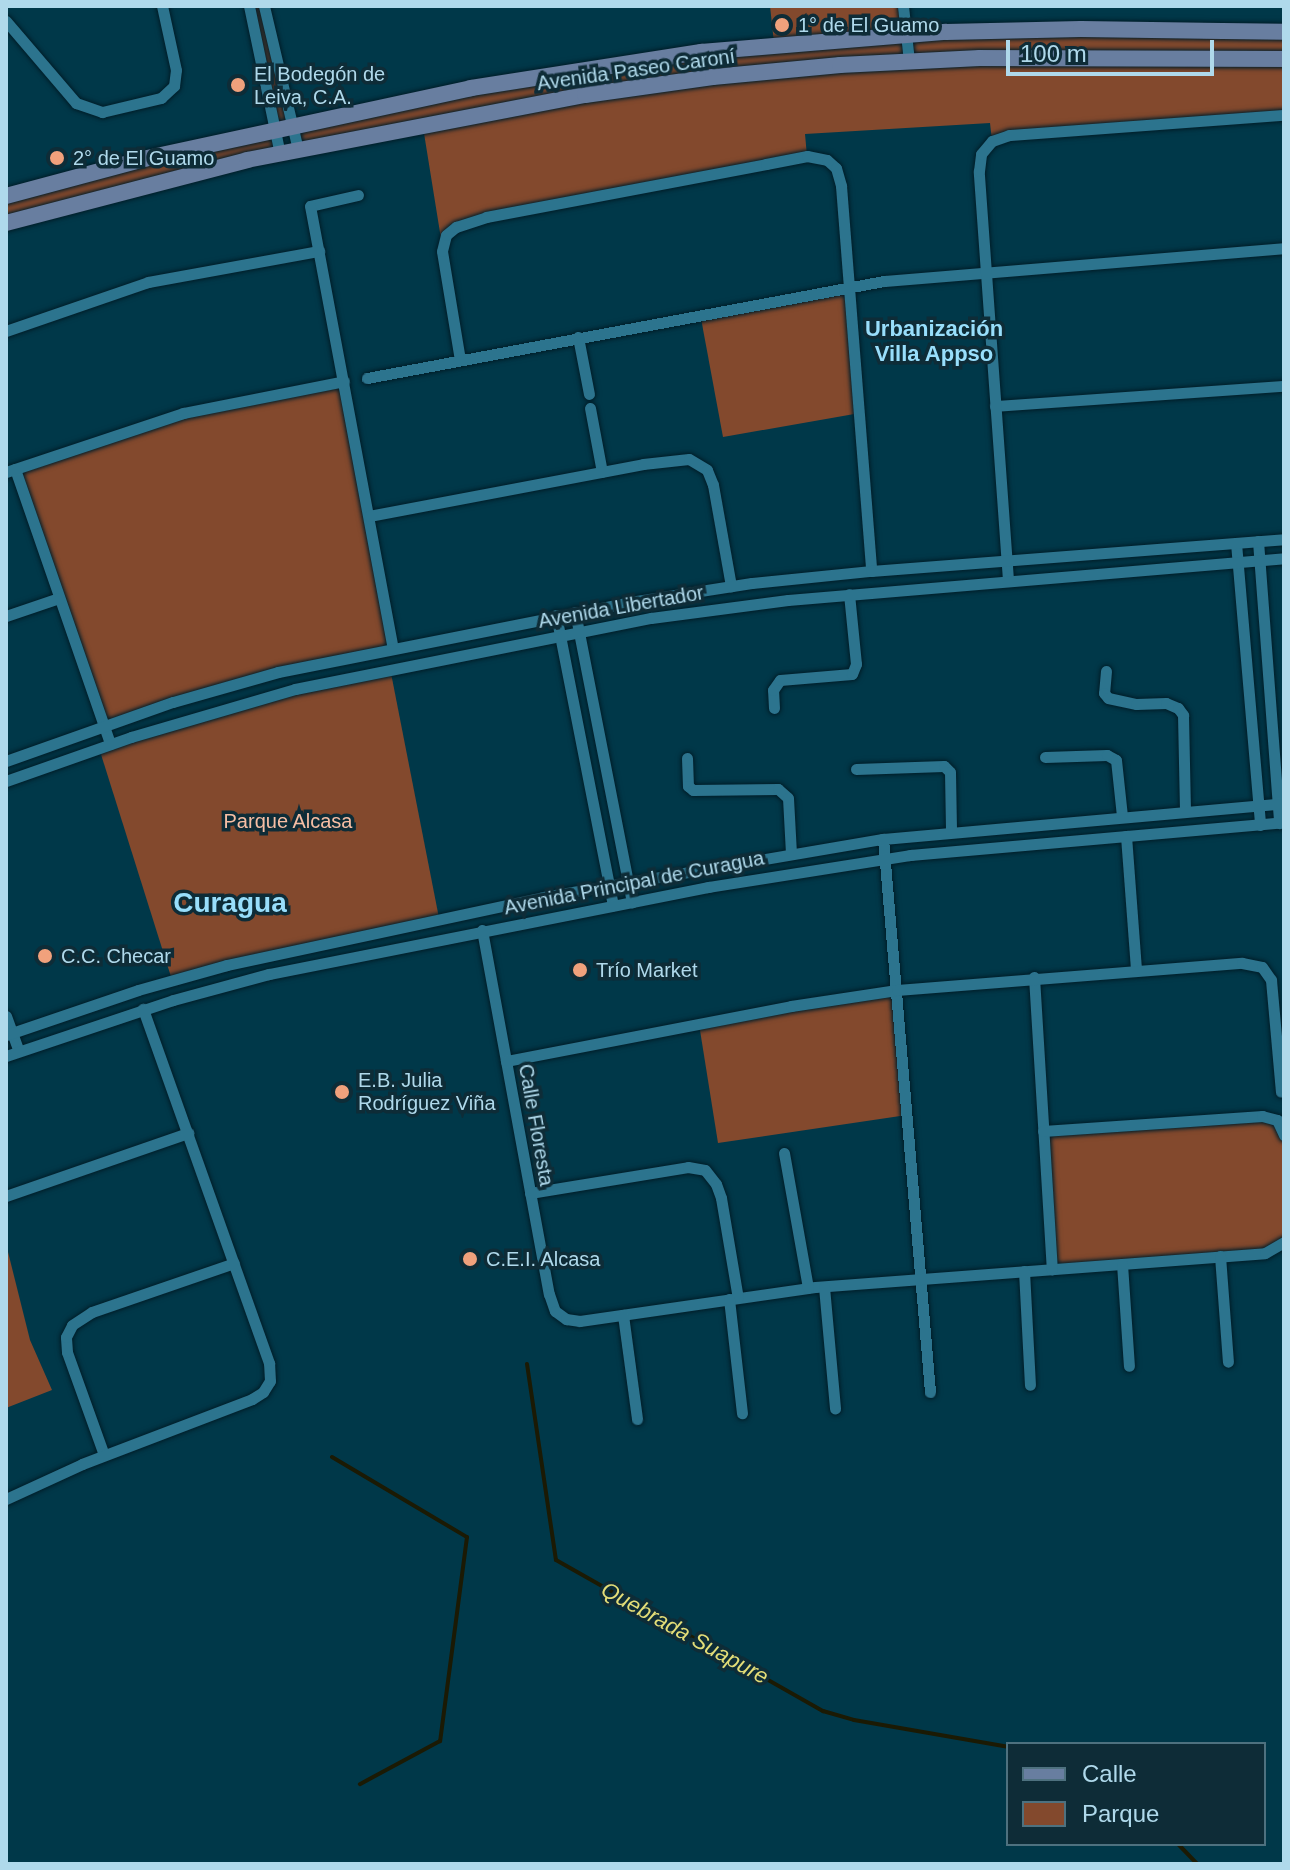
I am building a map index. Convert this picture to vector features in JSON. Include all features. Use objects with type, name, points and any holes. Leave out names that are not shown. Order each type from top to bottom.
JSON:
[{"type":"street","points":[[6,21],[76,103],[102,112],[161,98],[174,86],[176,70],[162,6]]},
{"type":"street","points":[[249,6],[280,154]]},
{"type":"street","points":[[264,6],[298,150]]},
{"type":"street","points":[[903,6],[909,61]]},
{"type":"street","name":"Avenida Paseo Caroní","points":[[6,196],[148,158],[471,88],[754,45],[906,34],[1081,29],[1284,32]]},
{"type":"street","name":"Avenida Paseo Caroní","points":[[6,223],[161,180],[298,150],[585,95],[773,71],[909,61],[1062,57],[1284,59]]},
{"type":"street","points":[[1008,580],[979,171],[981,154],[992,141],[1023,133],[1284,115]]},
{"type":"street","points":[[460,360],[442,251],[443,240],[450,231],[486,217],[814,156],[836,168],[841,186],[871,571]]},
{"type":"street","points":[[358,195],[310,206],[393,648]]},
{"type":"street","points":[[367,378],[851,287],[1284,248]]},
{"type":"street","points":[[6,331],[166,277],[319,251]]},
{"type":"street","points":[[578,337],[589,394]]},
{"type":"street","points":[[110,744],[10,470],[183,413],[344,381]]},
{"type":"street","points":[[995,406],[1284,386]]},
{"type":"street","points":[[590,408],[602,472]]},
{"type":"street","points":[[369,516],[674,459],[689,459],[702,465],[713,485],[731,586]]},
{"type":"street","name":"Avenida Libertador","points":[[6,761],[103,726],[257,677],[556,615],[731,586],[871,571],[1284,539]]},
{"type":"street","points":[[1258,541],[1282,822]]},
{"type":"street","points":[[1236,543],[1260,825]]},
{"type":"street","name":"Avenida Libertador","points":[[6,781],[110,744],[295,689],[559,635],[720,607],[1284,558]]},
{"type":"street","points":[[774,708],[773,690],[780,680],[852,674],[856,664],[849,594]]},
{"type":"street","points":[[6,616],[59,598]]},
{"type":"street","points":[[575,612],[632,902]]},
{"type":"street","points":[[556,615],[613,905]]},
{"type":"street","points":[[1106,671],[1104,693],[1108,698],[1136,704],[1166,703],[1178,708],[1183,715],[1185,811]]},
{"type":"street","points":[[1045,757],[1107,755],[1116,760],[1122,816]]},
{"type":"street","points":[[687,758],[688,786],[693,790],[778,789],[788,798],[791,853]]},
{"type":"street","points":[[856,769],[944,766],[950,772],[951,831]]},
{"type":"street","name":"Avenida Principal de Curagua","points":[[9,1034],[138,990],[286,950],[628,882],[883,839],[1281,803]]},
{"type":"street","name":"Avenida Principal de Curagua","points":[[6,1056],[143,1009],[282,971],[613,905],[885,859],[1282,822]]},
{"type":"street","points":[[1126,836],[1136,970]]},
{"type":"street","points":[[883,839],[930,1392]]},
{"type":"street","name":"Calle Floresta","points":[[482,930],[552,1306],[566,1319],[580,1321],[623,1315]]},
{"type":"street","points":[[506,1061],[791,1006],[897,990],[1242,963],[1265,970],[1272,988],[1281,1092]]},
{"type":"street","points":[[1034,977],[1052,1269]]},
{"type":"street","points":[[6,1499],[104,1455],[263,1392],[271,1369],[143,1009]]},
{"type":"street","points":[[6,1016],[9,1034],[19,1051]]},
{"type":"street","points":[[1043,1131],[1262,1116],[1277,1120],[1284,1135]]},
{"type":"street","points":[[6,1196],[188,1133]]},
{"type":"street","points":[[784,1153],[808,1288]]},
{"type":"street","points":[[530,1193],[688,1167],[705,1170],[719,1190],[734,1298],[742,1413]]},
{"type":"street","points":[[637,1419],[623,1315],[808,1288],[1265,1253],[1284,1242]]},
{"type":"street","points":[[1220,1256],[1228,1362]]},
{"type":"street","points":[[104,1455],[67,1352],[66,1337],[72,1325],[92,1312],[234,1263]]},
{"type":"street","points":[[1122,1264],[1129,1366]]},
{"type":"street","points":[[1024,1271],[1030,1385]]},
{"type":"street","points":[[824,1287],[835,1409]]},
{"type":"green space","points":[[249,6],[264,6],[293,126],[774,43],[770,6],[903,6],[906,33],[1284,32],[1284,115],[992,141],[990,123],[805,134],[807,156],[470,221],[442,245],[423,127],[298,150],[293,127],[276,130],[280,154],[6,223],[6,196],[275,130]]},
{"type":"green space","points":[[851,287],[860,413],[723,437],[700,313]]},
{"type":"green space","points":[[344,381],[393,648],[278,672],[103,726],[15,469],[154,422]]},
{"type":"green space","name":"Parque Alcasa","points":[[390,668],[439,918],[172,980],[99,748]]},
{"type":"green space","points":[[897,990],[907,1115],[718,1143],[699,1024]]},
{"type":"green space","points":[[1267,1116],[1284,1135],[1284,1242],[1277,1248],[1052,1269],[1043,1131]]},
{"type":"green space","points":[[6,1244],[30,1340],[52,1390],[6,1408]]},
{"type":"waterway","name":"Quebrada Suapure","points":[[527,1364],[556,1560],[823,1711],[854,1720],[1006,1747]]},
{"type":"waterway","points":[[332,1457],[467,1537],[440,1741],[360,1784]]},
{"type":"waterway","name":"Quebrada Suapure","points":[[1180,1846],[1197,1864]]},
{"type":"place","name":"1° de El Guamo","points":[[782,25]]},
{"type":"place","name":"El Bodegón de Leiva, C.A.","points":[[238,85]]},
{"type":"place","name":"2° de El Guamo","points":[[57,158]]},
{"type":"place","name":"C.C. Checar","points":[[45,956]]},
{"type":"place","name":"Trío Market","points":[[580,970]]},
{"type":"place","name":"E.B. Julia Rodríguez Viña","points":[[342,1092]]},
{"type":"place","name":"C.E.I. Alcasa","points":[[470,1259]]},
{"type":"district","name":"Urbanización Villa Appso","points":[[934,340]]},
{"type":"district","name":"Curagua","points":[[230,903]]}]
